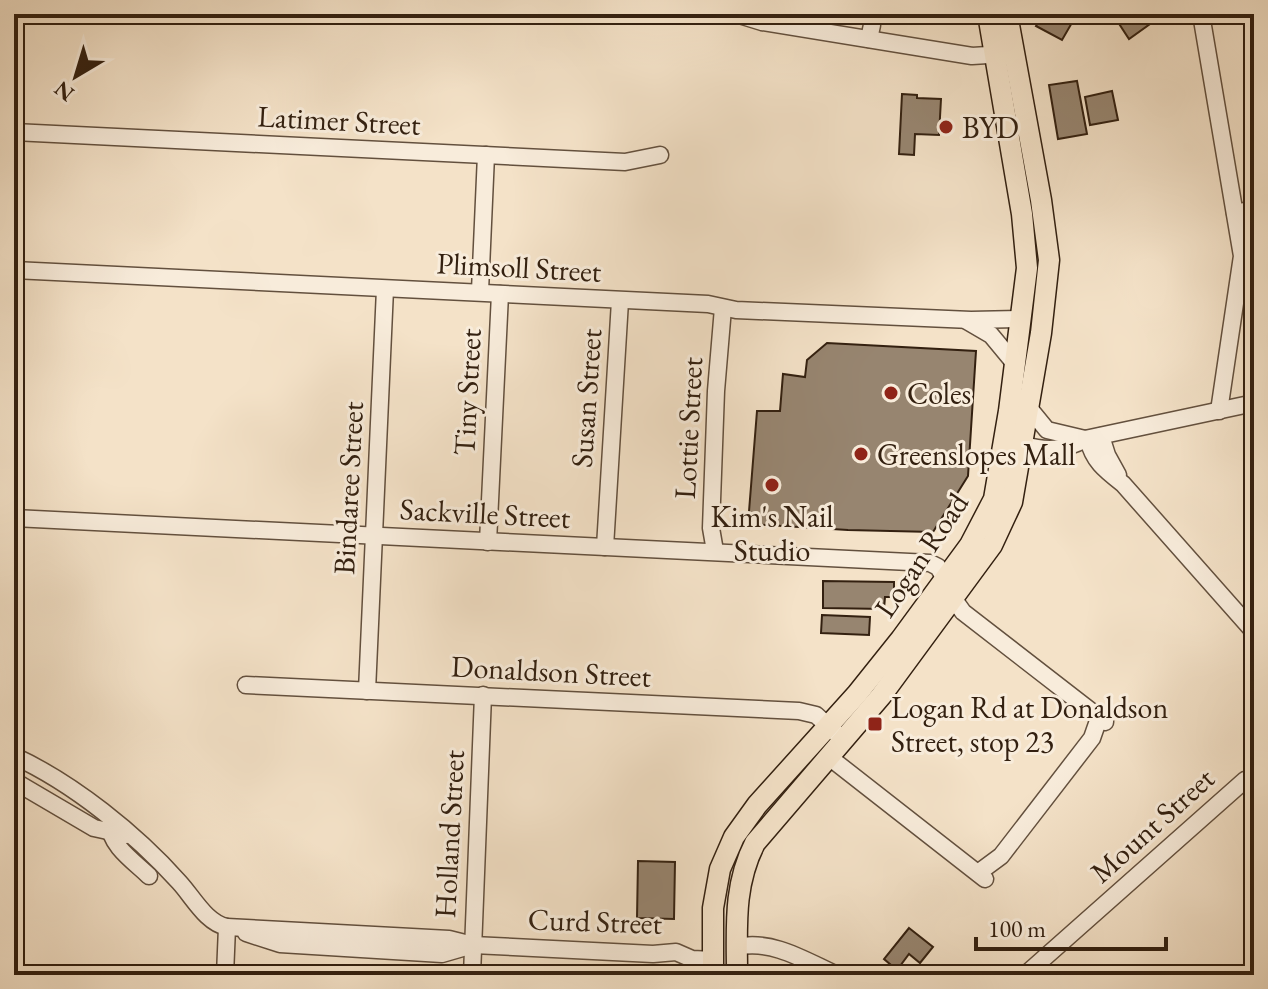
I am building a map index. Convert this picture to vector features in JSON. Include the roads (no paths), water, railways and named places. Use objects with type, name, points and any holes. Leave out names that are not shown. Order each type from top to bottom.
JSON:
[{"type":"main road","name":"Logan Road","points":[[713,967],[713,908],[726,853],[750,813],[821,750],[844,740],[881,696],[949,589],[986,517],[1029,408],[1049,260],[1044,213],[1004,54],[988,14]]},
{"type":"main road","name":"Logan Road","points":[[1007,14],[1004,54],[1027,268],[1015,364],[1014,442]]},
{"type":"main road","points":[[1021,319],[1033,309],[1049,260]]},
{"type":"main road","name":"Logan Road","points":[[737,975],[737,895],[750,852],[821,750],[828,726],[949,589]]},
{"type":"main road","points":[[713,967],[737,947]]},
{"type":"street","points":[[736,14],[762,22],[977,57],[1004,54]]},
{"type":"street","points":[[869,39],[872,25],[870,14]]},
{"type":"street","points":[[1201,14],[1242,262],[1219,411]]},
{"type":"street","name":"Latimer Street","points":[[14,132],[628,162],[660,155]]},
{"type":"street","points":[[480,291],[486,155]]},
{"type":"street","points":[[1235,213],[1254,209]]},
{"type":"street","name":"Plimsoll Street","points":[[14,270],[480,291],[708,304],[723,308],[1021,319]]},
{"type":"street","name":"Bindaree Street","points":[[367,691],[385,289]]},
{"type":"street","name":"Tiny Street","points":[[488,542],[500,294]]},
{"type":"street","name":"Susan Street","points":[[605,547],[620,301]]},
{"type":"street","name":"Lottie Street","points":[[715,551],[711,531],[716,391],[723,308]]},
{"type":"street","points":[[962,319],[991,335],[1015,364]]},
{"type":"street","points":[[1014,442],[1042,449],[1063,449],[1091,438],[1254,403]]},
{"type":"street","points":[[1029,408],[1047,430],[1091,438]]},
{"type":"street","points":[[1091,438],[1092,454],[1098,464],[1123,484],[1254,632]]},
{"type":"street","name":"Sackville Street","points":[[14,518],[930,563],[938,567],[965,614],[1102,720],[1092,738],[982,876],[821,750]]},
{"type":"street","name":"Donaldson Street","points":[[246,685],[799,711],[813,713],[844,740]]},
{"type":"street","name":"Holland Street","points":[[472,975],[483,695]]},
{"type":"street","points":[[14,756],[44,772],[110,826],[122,850],[149,876]]},
{"type":"street","name":"Mount Street","points":[[1025,975],[1245,780]]},
{"type":"street","points":[[14,781],[97,830],[110,826]]},
{"type":"street","name":"Curd Street","points":[[110,826],[131,837],[159,860],[212,921],[280,944],[442,954],[473,945],[653,954],[676,952],[713,967]]},
{"type":"street","points":[[225,975],[229,927]]},
{"type":"street","points":[[737,947],[758,944],[771,947],[837,975]]},
{"type":"street","points":[[14,974],[32,975]]},
{"type":"place","name":"BYD","points":[[946,127]]},
{"type":"place","name":"Coles","points":[[891,393]]},
{"type":"place","name":"Greenslopes Mall","points":[[861,454]]},
{"type":"place","name":"Kim's Nail Studio","points":[[772,485]]},
{"type":"place","name":"Logan Rd at Donaldson Street, stop 23","points":[[875,724]]}]
